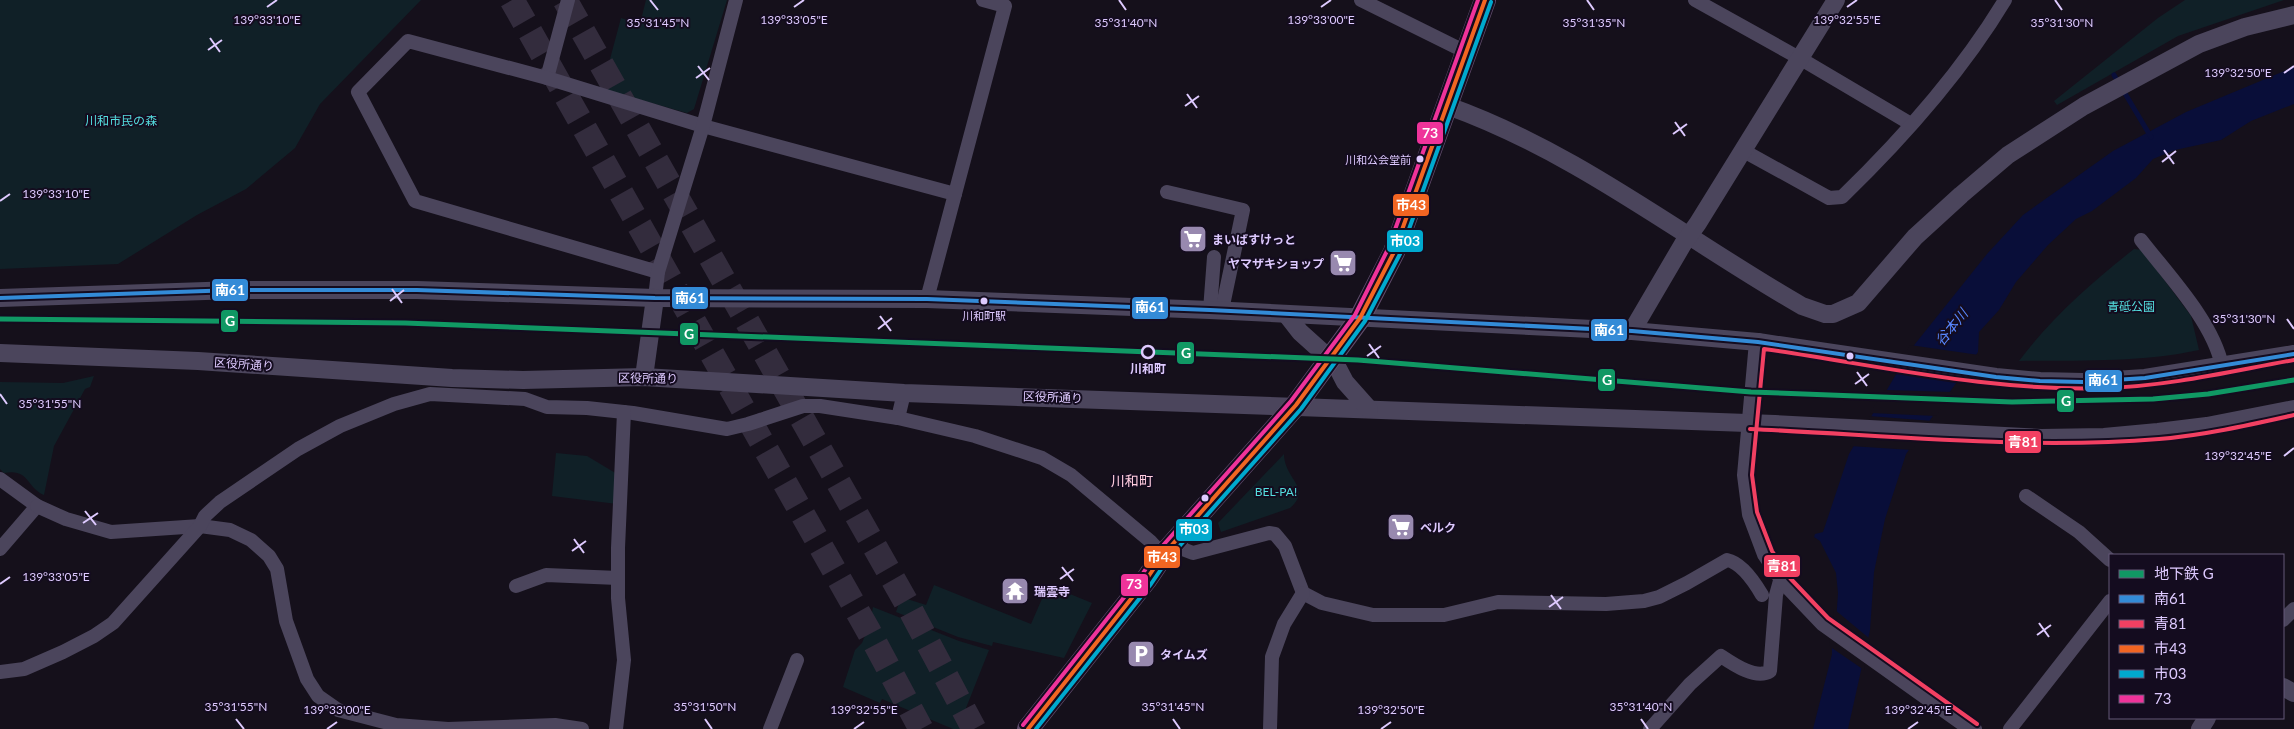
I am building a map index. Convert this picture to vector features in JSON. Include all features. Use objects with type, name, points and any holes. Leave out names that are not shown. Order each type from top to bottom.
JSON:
[{"type":"main road","points":[[1028,729],[1167,550],[1296,405],[1360,318],[1394,252],[1468,53],[1485,0]]},
{"type":"street","points":[[546,78],[568,0]]},
{"type":"street","points":[[644,377],[658,272],[703,126],[736,0]]},
{"type":"street","points":[[927,299],[1005,6],[983,0]]},
{"type":"street","points":[[1361,0],[1468,53]]},
{"type":"street","points":[[1695,0],[1801,59],[1911,124]]},
{"type":"street","points":[[1632,331],[1683,244],[1690,236],[1742,150],[1801,59],[1836,0]]},
{"type":"street","points":[[1742,150],[1829,198],[1842,198],[1877,164],[1946,84],[1987,30],[2005,0]]},
{"type":"street","points":[[1448,106],[1468,113],[1598,178],[1802,306],[1825,314],[1843,311],[1858,303],[1915,237],[2008,154],[2084,106],[2199,44],[2245,27],[2294,15]]},
{"type":"street","points":[[658,272],[415,201],[358,92],[408,41],[546,78],[703,126],[955,194]]},
{"type":"street","points":[[1168,192],[1242,210],[1216,310]]},
{"type":"street","points":[[2141,240],[2206,325],[2219,351],[2222,366]]},
{"type":"street","points":[[1214,257],[1216,310]]},
{"type":"street","points":[[0,298],[235,290],[417,290],[655,298],[927,299],[1216,310],[1632,331],[1758,342],[1996,377],[2083,382],[2178,375],[2294,354]]},
{"type":"street","points":[[1286,314],[1300,332],[1331,358],[1345,382],[1369,408]]},
{"type":"street","points":[[1758,342],[1746,475],[1751,514],[1766,554],[1783,580],[1824,623],[1973,729]]},
{"type":"street","name":"区役所通り","points":[[0,353],[198,361],[452,378],[522,380],[644,377],[904,393],[1296,405],[1822,426],[2041,438],[2104,437],[2207,426],[2294,409]]},
{"type":"street","points":[[522,380],[525,399]]},
{"type":"street","points":[[898,418],[904,393]]},
{"type":"street","points":[[0,672],[24,669],[94,636],[113,623],[200,526],[205,516],[220,502],[298,449],[340,426],[394,404],[430,394],[525,399],[547,407],[587,408],[624,412],[727,429],[803,406],[820,406],[898,418],[975,436],[1042,458],[1071,475],[1150,541],[1167,550],[1193,553],[1269,533],[1275,534],[1285,546],[1303,592],[1322,604],[1373,615],[1444,615],[1498,602],[1629,603],[1659,597],[1687,584],[1727,560],[1731,561],[1748,575],[1762,595]]},
{"type":"street","points":[[616,729],[624,660],[618,578],[624,412]]},
{"type":"street","points":[[0,479],[37,506],[66,519],[111,532],[200,526],[230,530],[251,540],[269,556],[276,569],[286,622],[307,679],[318,696],[338,710],[395,727],[448,729],[545,727],[582,729]]},
{"type":"street","points":[[2026,496],[2078,532],[2109,559]]},
{"type":"street","points":[[0,549],[37,506]]},
{"type":"street","points":[[516,586],[546,574],[618,578]]},
{"type":"street","points":[[1650,729],[1690,684],[1721,656],[1756,674],[1763,675],[1770,671],[1776,596],[1783,580]]},
{"type":"street","points":[[1270,729],[1272,657],[1284,624],[1303,592]]},
{"type":"street","points":[[2010,729],[2109,602]]},
{"type":"street","points":[[2284,619],[2294,609]]},
{"type":"street","points":[[770,729],[797,660]]},
{"type":"green space","name":"川和市民の森","points":[[0,0],[421,0],[320,104],[295,148],[246,189],[197,215],[118,264],[0,269]]},
{"type":"green space","points":[[646,0],[727,0],[694,109],[687,113],[602,89],[621,18],[640,24]]},
{"type":"green space","points":[[2185,0],[2284,0],[2178,36],[2057,105],[2054,101],[2158,18]]},
{"type":"green space","name":"青砥公園","points":[[2134,249],[2142,250],[2191,316],[2199,350],[2132,359],[2019,361],[2073,301]]},
{"type":"green space","points":[[94,376],[90,387],[85,389],[54,446],[44,495],[38,492],[27,479],[18,473],[4,473],[0,469],[0,382],[63,383]]},
{"type":"green space","points":[[556,453],[587,456],[617,474],[617,504],[552,496]]},
{"type":"green space","name":"BEL-PA!","points":[[1284,454],[1285,463],[1298,489],[1299,495],[1296,501],[1290,508],[1221,532],[1218,523]]},
{"type":"green space","points":[[934,585],[1031,624],[1048,585],[1092,603],[1064,658],[993,642],[992,646],[958,637],[896,612],[901,597],[926,605]]},
{"type":"green space","points":[[873,607],[959,641],[989,650],[966,708],[977,715],[973,723],[968,721],[965,729],[953,729],[882,699],[880,703],[843,687],[855,650],[862,643],[870,623]]},
{"type":"water","name":"谷本川","points":[[2294,67],[2294,104],[2251,121],[2221,140],[2175,150],[2153,159],[2136,178],[2092,211],[2076,219],[2048,245],[2016,282],[1999,310],[1979,332],[1978,352],[1906,454],[1885,519],[1874,572],[1870,630],[1848,729],[1813,729],[1832,654],[1832,635],[1836,623],[1838,593],[1836,573],[1820,541],[1814,537],[1815,534],[1823,532],[1849,454],[1911,349],[1987,254],[2023,215],[2113,151],[2186,112]]},
{"type":"pier","points":[[1910,345],[1979,355],[1960,382],[1894,372]]},
{"type":"pier","points":[[1884,390],[1953,392],[1936,416],[1870,413]]},
{"type":"pier","points":[[1869,416],[1933,421],[1912,450],[1850,446]]},
{"type":"pier","points":[[1834,609],[1870,639],[1864,670],[1829,646]]},
{"type":"waterway","points":[[2114,75],[2151,137]]},
{"type":"tunnel","points":[[512,0],[868,630],[921,729]]},
{"type":"tunnel","points":[[565,0],[910,609],[974,729]]},
{"type":"metro line","name":"G","points":[[0,319],[405,323],[1358,360],[1751,392],[2012,402],[2153,399],[2208,394],[2294,380]]},
{"type":"transit line","name":"73","points":[[1023,725],[1141,576],[1158,551],[1291,401],[1355,315],[1388,249],[1478,0]]},
{"type":"transit line","name":"市43","points":[[1028,729],[1146,580],[1163,555],[1296,405],[1360,318],[1394,252],[1485,0]]},
{"type":"transit line","name":"市03","points":[[1036,729],[1151,584],[1168,559],[1301,409],[1365,321],[1400,254],[1491,2]]},
{"type":"transit line","name":"南61","points":[[0,298],[235,290],[417,290],[655,298],[927,299],[1210,310],[1632,331],[1758,342],[1996,377],[2040,381],[2083,382],[2145,378],[2294,354]]},
{"type":"transit line","name":"青81","points":[[1977,724],[1828,618],[1790,578],[1772,551],[1757,512],[1752,475],[1764,349],[1977,382],[2063,388],[2130,387],[2201,377],[2294,360]]},
{"type":"transit line","name":"青81","points":[[1750,429],[2006,442],[2108,442],[2193,435],[2294,415]]},
{"type":"place","name":"川和公会堂前","points":[[1420,159]]},
{"type":"place","name":"まいばすけっと","points":[[1193,239]]},
{"type":"place","name":"ヤマザキショップ","points":[[1343,263]]},
{"type":"place","name":"川和町駅","points":[[984,301]]},
{"type":"place","name":"川和町","points":[[1148,352]]},
{"type":"place","name":"ベルク","points":[[1401,527]]},
{"type":"place","name":"瑞雲寺","points":[[1015,591]]},
{"type":"place","name":"タイムズ","points":[[1141,654]]},
{"type":"district","name":"川和町","points":[[1132,480]]}]
